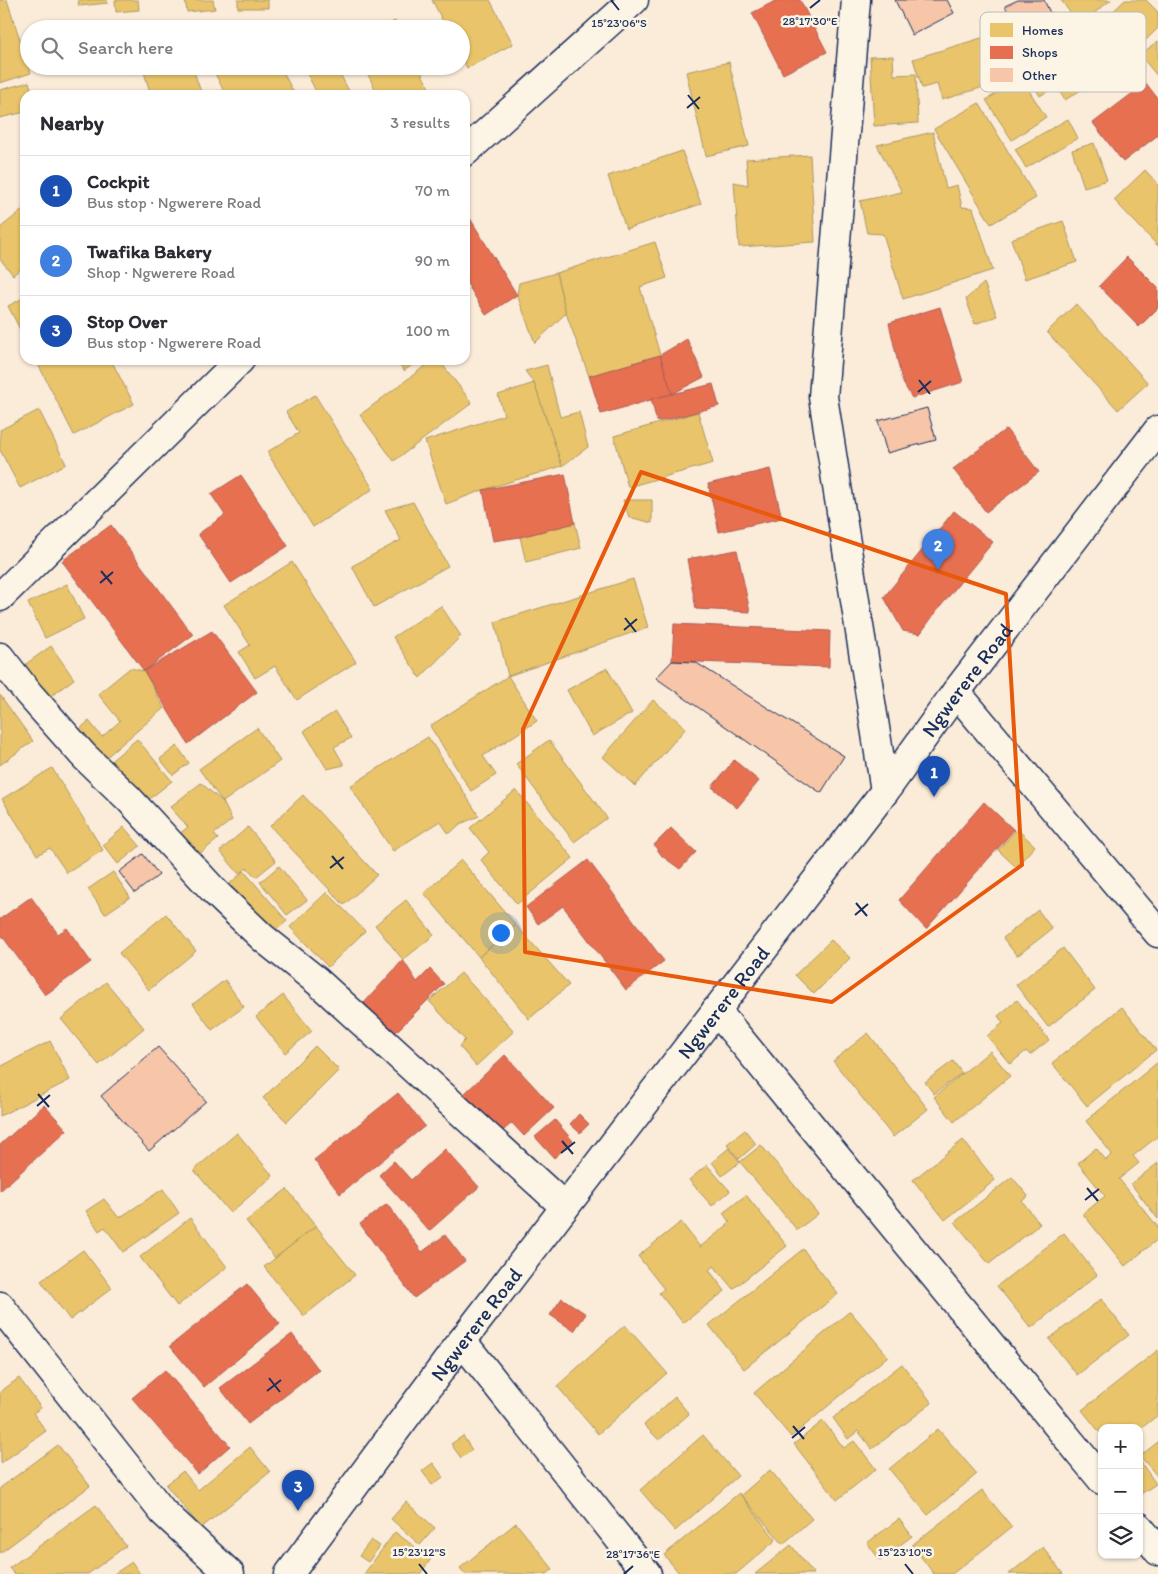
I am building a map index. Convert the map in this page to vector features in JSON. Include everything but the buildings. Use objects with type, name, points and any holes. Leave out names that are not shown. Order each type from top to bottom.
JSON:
[{"type":"street","points":[[470,148],[634,0]]},
{"type":"street","points":[[856,0],[823,397],[885,791]]},
{"type":"street","points":[[0,597],[235,365]]},
{"type":"street","name":"Ngwerere Road","points":[[289,1574],[462,1341],[885,791],[956,692],[1157,434]]},
{"type":"street","points":[[0,657],[29,694],[84,756],[128,798],[216,893],[263,938],[317,981],[564,1207]]},
{"type":"street","points":[[956,692],[1158,933]]},
{"type":"street","points":[[716,1010],[1098,1475]]},
{"type":"street","points":[[0,1306],[163,1512],[230,1574]]},
{"type":"street","points":[[462,1341],[647,1574]]},
{"type":"street","points":[[1143,1532],[1158,1551]]},
{"type":"highlighted area","points":[[641,472],[1006,594],[1022,865],[832,1002],[525,952],[523,729]]},
{"type":"place","name":"Twafika Bakery","points":[[938,570]]},
{"type":"place","name":"Cockpit","points":[[934,797]]},
{"type":"place","name":"Stop Over","points":[[298,1511]]}]
